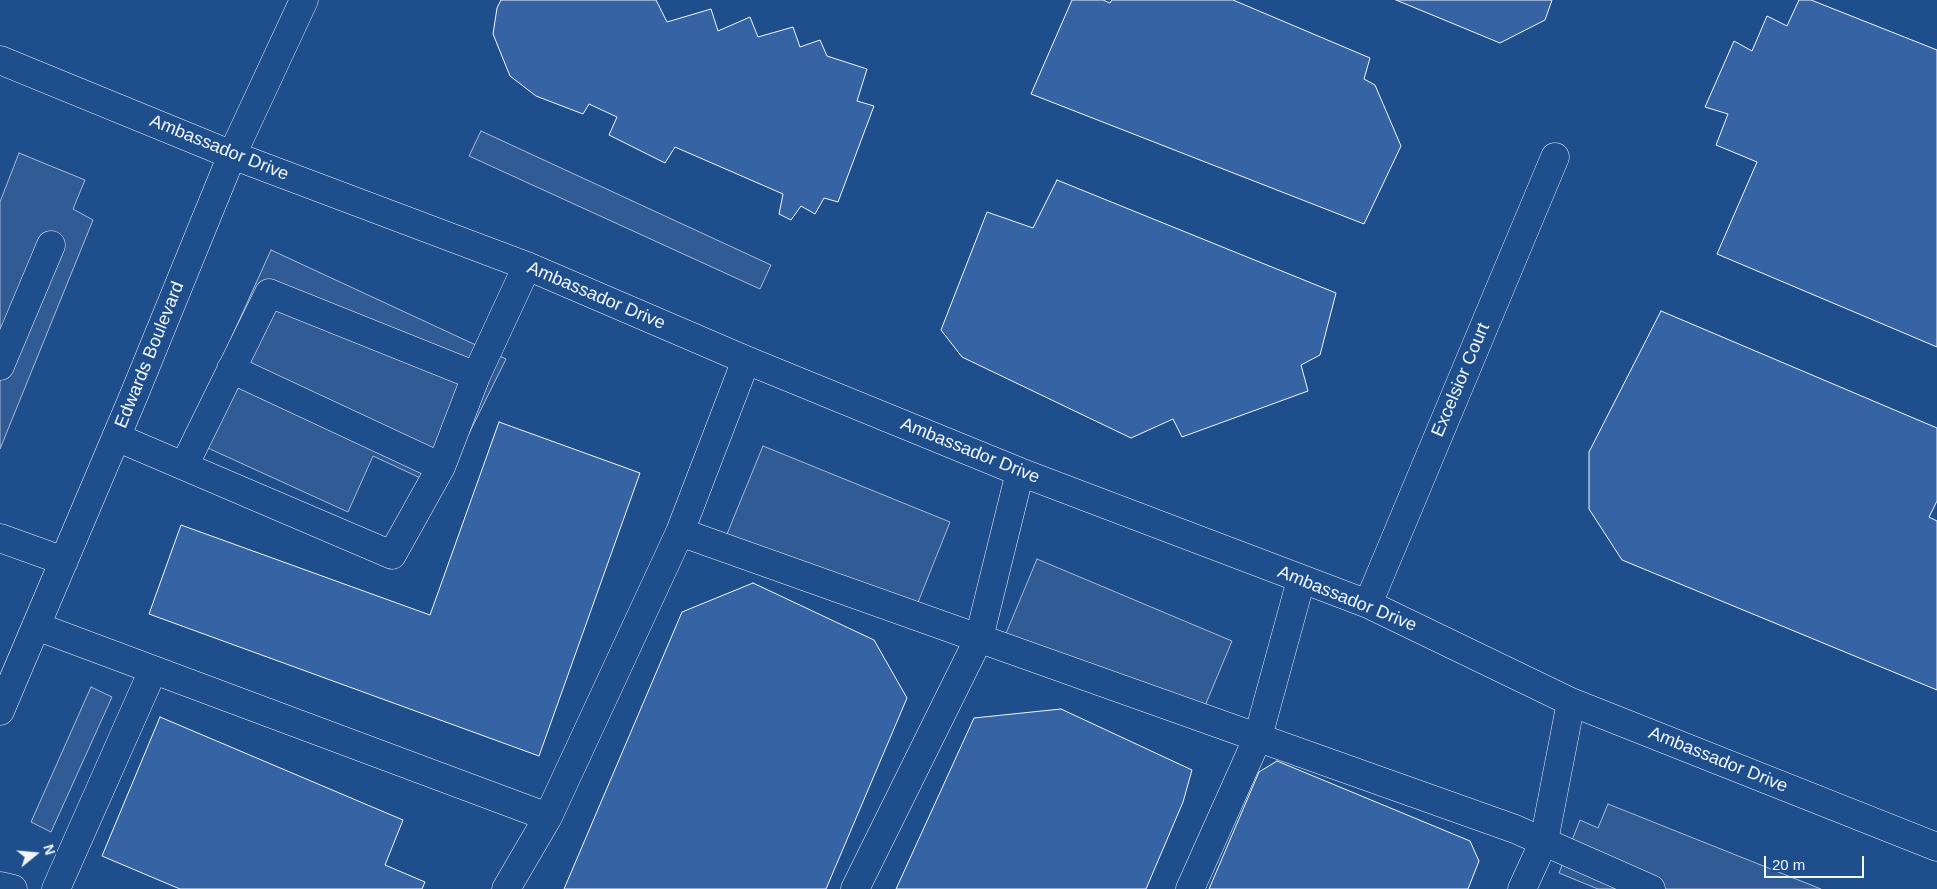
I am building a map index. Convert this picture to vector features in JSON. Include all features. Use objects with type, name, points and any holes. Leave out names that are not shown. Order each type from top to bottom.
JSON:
[{"type":"street","name":"Edwards Boulevard","points":[[0,711],[116,437],[232,155],[304,0]]},
{"type":"street","name":"Ambassador Drive","points":[[0,60],[232,155],[528,266],[746,360],[1020,472],[1368,604],[1571,702],[1937,847]]},
{"type":"street","name":"Excelsior Court","points":[[1368,604],[1554,157]]},
{"type":"street","points":[[0,366],[51,245]]},
{"type":"street","points":[[116,437],[392,555],[441,467],[476,376],[528,266]]},
{"type":"street","points":[[184,466],[269,293],[476,376]]},
{"type":"street","points":[[506,889],[548,817],[680,532],[746,360]]},
{"type":"street","points":[[231,369],[441,467]]},
{"type":"street","points":[[855,889],[979,638],[1020,472]]},
{"type":"street","points":[[680,532],[1515,828],[1651,889]]},
{"type":"street","points":[[0,538],[64,561]]},
{"type":"street","points":[[1190,889],[1258,737],[1301,580]]},
{"type":"street","points":[[36,626],[548,817]]},
{"type":"street","points":[[56,889],[152,670]]},
{"type":"street","points":[[1522,889],[1544,841],[1571,702]]},
{"type":"street","points":[[0,886],[13,889]]},
{"type":"shaded area","points":[[481,131],[771,265],[760,289],[469,156]]},
{"type":"shaded area","points":[[19,153],[85,180],[73,209],[93,220],[0,449],[0,202]]},
{"type":"shaded area","points":[[271,250],[506,359],[442,488],[373,456],[348,512],[186,438]]},
{"type":"shaded area","points":[[763,446],[950,522],[915,610],[727,534]]},
{"type":"shaded area","points":[[1037,559],[1232,641],[1197,725],[1002,643]]},
{"type":"shaded area","points":[[91,687],[112,697],[51,832],[31,822]]},
{"type":"shaded area","points":[[1608,804],[1821,889],[1598,889],[1559,873],[1580,820],[1598,828]]},
{"type":"building","points":[[501,0],[656,0],[667,22],[711,9],[718,31],[750,17],[758,37],[793,27],[800,47],[820,40],[827,56],[867,69],[857,101],[874,106],[838,202],[824,198],[815,214],[801,206],[791,220],[779,214],[783,194],[675,147],[665,163],[609,135],[617,117],[589,104],[583,114],[536,96],[510,76],[493,34],[497,8]]},
{"type":"building","points":[[1072,0],[1103,0],[1110,3],[1112,0],[1233,0],[1370,58],[1364,79],[1375,85],[1401,146],[1364,224],[1031,94]]},
{"type":"building","points":[[1396,0],[1552,0],[1545,20],[1500,43]]},
{"type":"building","points":[[1799,0],[1811,0],[1937,50],[1937,347],[1717,254],[1757,162],[1716,145],[1728,114],[1705,107],[1734,41],[1752,51],[1767,16],[1787,26]]},
{"type":"building","points":[[1057,180],[1336,293],[1320,355],[1301,365],[1308,391],[1182,437],[1173,419],[1131,438],[962,357],[941,330],[987,212],[1033,228]]},
{"type":"building","points":[[1661,311],[1937,428],[1937,501],[1929,517],[1937,521],[1937,690],[1622,560],[1589,509],[1589,452]]},
{"type":"building","points":[[499,422],[640,473],[539,756],[149,614],[181,525],[430,615]]},
{"type":"building","points":[[753,583],[874,640],[907,698],[826,889],[564,889],[682,612]]},
{"type":"building","points":[[1061,709],[1192,770],[1183,802],[1146,889],[896,889],[974,718]]},
{"type":"building","points":[[160,717],[403,820],[385,865],[425,882],[422,889],[180,889],[102,856]]},
{"type":"building","points":[[1277,761],[1470,841],[1479,861],[1468,889],[1209,889],[1259,772]]}]
